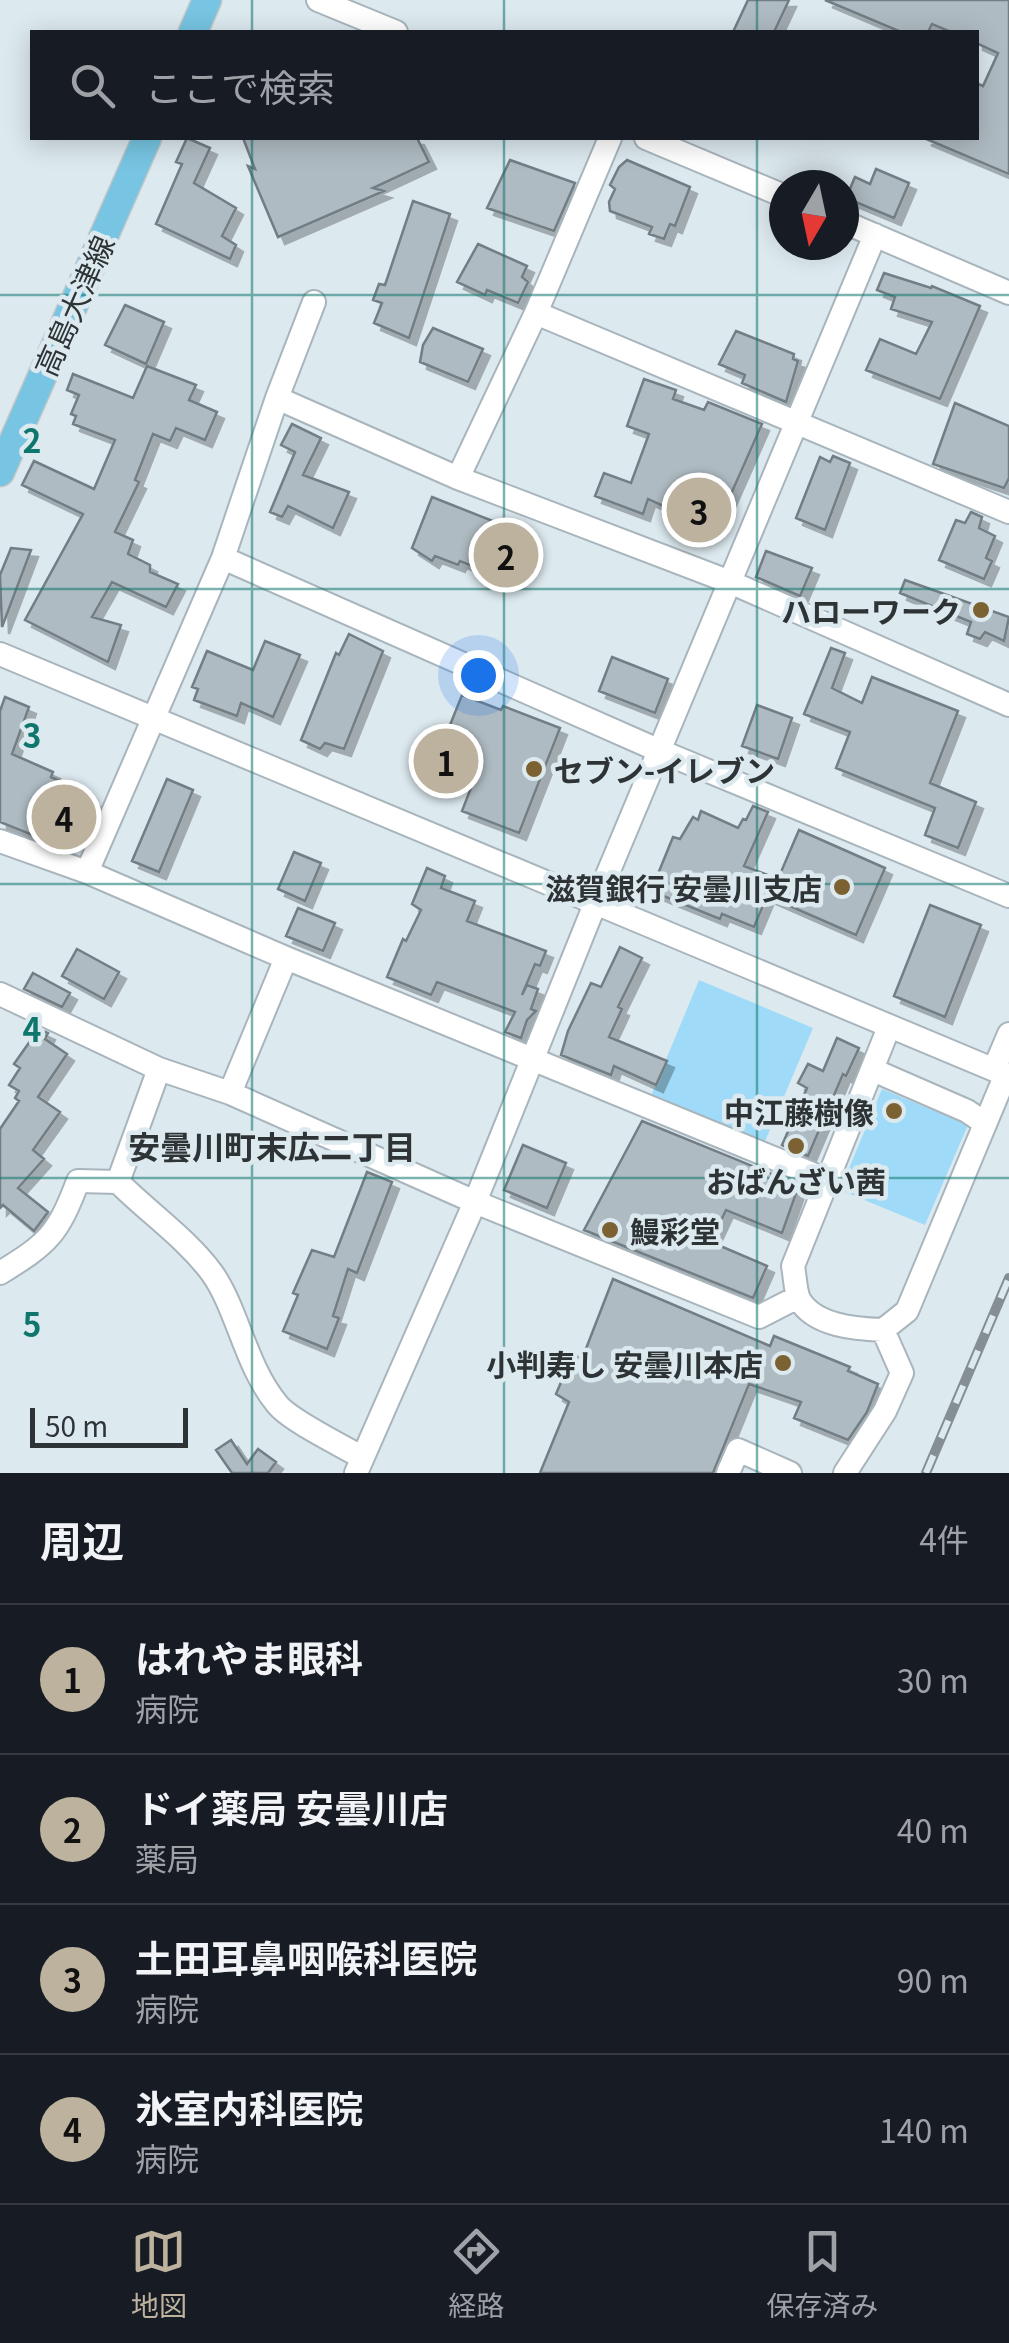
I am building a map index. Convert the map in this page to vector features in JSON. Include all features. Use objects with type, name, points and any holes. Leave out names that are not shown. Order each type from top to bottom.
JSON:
[{"type":"main road","points":[[194,30],[207,0]]},
{"type":"main road","name":"高島大津線","points":[[0,472],[146,140]]},
{"type":"street","points":[[318,0],[391,30]]},
{"type":"street","points":[[458,478],[536,314],[609,140]]},
{"type":"street","points":[[651,140],[769,190]]},
{"type":"street","points":[[859,228],[1009,293]]},
{"type":"street","points":[[0,1274],[32,1254],[62,1224],[78,1180],[118,1182],[187,1244],[214,1276],[252,1364],[278,1407],[359,1465],[474,1202],[874,235]]},
{"type":"street","points":[[86,872],[223,558],[314,302]]},
{"type":"street","points":[[536,314],[1009,512]]},
{"type":"street","points":[[277,398],[458,478],[730,582],[1009,704]]},
{"type":"street","points":[[223,558],[660,751],[1009,896]]},
{"type":"street","points":[[0,654],[1003,1073]]},
{"type":"street","points":[[0,841],[86,872],[828,1180]]},
{"type":"street","points":[[230,1093],[286,958]]},
{"type":"street","points":[[0,994],[159,1068],[230,1093],[474,1202],[759,1317],[798,1298]]},
{"type":"street","points":[[889,1027],[828,1180],[822,1227],[794,1266],[798,1298],[811,1312],[848,1328],[883,1330],[907,1311],[1003,1073],[1009,1034]]},
{"type":"street","points":[[118,1182],[159,1068]]},
{"type":"street","points":[[873,1070],[983,1122]]},
{"type":"street","points":[[845,1473],[885,1410],[902,1373],[883,1330]]},
{"type":"street","points":[[728,1473],[738,1450],[790,1473]]},
{"type":"shaded area","points":[[699,980],[813,1028],[763,1146],[650,1098]]},
{"type":"shaded area","points":[[882,1089],[968,1125],[925,1225],[840,1190]]},
{"type":"building","points":[[748,0],[789,0],[775,30],[734,30]]},
{"type":"building","points":[[825,0],[1009,0],[1009,174],[929,140],[979,140],[979,84],[983,86],[998,53],[979,44],[979,30],[946,30],[932,24],[929,30],[896,30]]},
{"type":"building","points":[[186,140],[210,148],[194,183],[236,208],[222,236],[236,245],[230,259],[156,224],[182,164],[176,162]]},
{"type":"building","points":[[244,140],[418,140],[429,162],[373,188],[384,191],[278,237],[248,166],[255,169]]},
{"type":"building","points":[[510,160],[575,183],[554,231],[487,208]]},
{"type":"building","points":[[627,160],[690,187],[675,226],[670,224],[664,239],[649,234],[652,227],[610,211],[615,189],[610,185]]},
{"type":"building","points":[[876,169],[909,183],[894,218],[859,203],[859,179],[870,184]]},
{"type":"building","points":[[413,201],[450,214],[409,338],[374,323],[382,303],[373,300],[379,284],[385,285]]},
{"type":"building","points":[[478,244],[527,266],[522,277],[528,282],[518,303],[487,290],[485,295],[457,282]]},
{"type":"building","points":[[884,273],[932,286],[980,306],[940,399],[866,370],[880,339],[916,354],[932,322],[891,309],[895,297],[877,290]]},
{"type":"building","points":[[125,305],[164,322],[146,364],[105,345]]},
{"type":"building","points":[[433,328],[483,349],[468,382],[420,362],[423,345]]},
{"type":"building","points":[[736,331],[794,354],[793,359],[798,361],[786,402],[742,383],[745,375],[719,364]]},
{"type":"building","points":[[147,366],[196,385],[189,400],[217,412],[205,440],[176,428],[170,441],[153,434],[135,480],[139,482],[115,532],[133,540],[128,554],[150,565],[150,572],[178,584],[166,607],[112,582],[92,617],[121,625],[108,662],[25,620],[83,514],[22,485],[34,461],[94,489],[115,440],[73,424],[76,416],[71,414],[79,395],[67,390],[73,374],[133,398]]},
{"type":"building","points":[[644,379],[676,390],[673,399],[704,410],[708,402],[762,424],[716,528],[707,524],[692,526],[681,514],[648,499],[643,514],[595,496],[604,473],[631,483],[649,434],[627,426]]},
{"type":"building","points":[[955,403],[1009,426],[1009,478],[1004,488],[933,464]]},
{"type":"building","points":[[292,424],[321,438],[303,475],[349,492],[333,528],[288,506],[282,517],[270,512],[295,452],[281,445]]},
{"type":"building","points":[[833,456],[850,463],[825,530],[796,518],[820,457],[830,462]]},
{"type":"building","points":[[432,497],[528,535],[510,581],[460,561],[458,565],[435,556],[432,561],[412,548]]},
{"type":"building","points":[[971,512],[982,517],[979,528],[995,536],[986,558],[992,561],[984,579],[939,560],[956,520],[965,523]]},
{"type":"building","points":[[11,548],[31,550],[2,627],[0,575]]},
{"type":"building","points":[[766,551],[812,568],[800,596],[756,577]]},
{"type":"building","points":[[905,580],[1009,617],[1004,641],[985,632],[980,639],[967,634],[971,622],[900,593]]},
{"type":"building","points":[[349,634],[383,651],[344,749],[325,743],[320,749],[301,740],[336,653],[339,655]]},
{"type":"building","points":[[265,641],[300,655],[273,717],[241,703],[237,716],[194,700],[198,689],[192,687],[207,651],[253,670]]},
{"type":"building","points":[[831,648],[845,653],[832,688],[862,703],[872,677],[958,711],[930,783],[976,802],[958,848],[925,835],[935,808],[836,768],[850,732],[804,714]]},
{"type":"building","points":[[612,657],[668,679],[655,713],[599,691]]},
{"type":"building","points":[[462,695],[560,728],[519,833],[462,811],[474,780],[434,765]]},
{"type":"building","points":[[5,697],[29,707],[12,754],[53,772],[51,777],[66,784],[63,791],[99,807],[84,841],[68,834],[62,847],[0,822],[0,711]]},
{"type":"building","points":[[757,705],[792,718],[778,759],[742,746]]},
{"type":"building","points":[[167,779],[193,790],[159,872],[132,861]]},
{"type":"building","points":[[753,806],[768,812],[744,866],[778,879],[799,830],[885,868],[856,935],[767,896],[754,927],[722,914],[720,919],[651,891],[673,837],[680,839],[693,817],[698,820],[701,811],[738,828]]},
{"type":"building","points":[[294,852],[321,863],[305,901],[278,889]]},
{"type":"building","points":[[427,868],[445,876],[441,888],[475,901],[467,921],[546,951],[540,966],[535,964],[522,995],[527,985],[538,989],[531,1009],[536,1011],[527,1020],[521,1038],[505,1032],[515,1012],[437,982],[431,995],[387,977],[421,910],[412,904]]},
{"type":"building","points":[[930,905],[981,925],[945,1017],[894,996]]},
{"type":"building","points":[[298,908],[335,923],[323,951],[286,936]]},
{"type":"building","points":[[620,947],[642,958],[618,1007],[622,1009],[609,1037],[667,1061],[656,1085],[614,1066],[611,1075],[561,1055],[591,983],[601,987]]},
{"type":"building","points":[[77,949],[119,972],[104,999],[62,976]]},
{"type":"building","points":[[33,973],[70,993],[62,1007],[24,989]]},
{"type":"building","points":[[30,1025],[48,1033],[45,1039],[67,1054],[38,1097],[60,1112],[33,1150],[44,1159],[18,1188],[48,1212],[34,1231],[3,1205],[0,1208],[0,1129],[19,1101],[15,1098],[19,1091],[9,1085],[20,1068],[14,1064],[33,1037],[25,1032]]},
{"type":"building","points":[[837,1038],[859,1048],[846,1076],[843,1074],[808,1156],[782,1145],[807,1088],[798,1083],[808,1064],[823,1071]]},
{"type":"building","points":[[642,1121],[799,1185],[782,1233],[726,1210],[711,1242],[767,1266],[753,1298],[584,1230]]},
{"type":"building","points":[[523,1145],[566,1163],[547,1208],[504,1190]]},
{"type":"building","points":[[367,1172],[392,1182],[357,1273],[348,1269],[333,1316],[339,1318],[327,1349],[283,1331],[298,1295],[293,1293],[312,1250],[334,1257]]},
{"type":"building","points":[[613,1279],[770,1346],[774,1336],[850,1367],[848,1371],[878,1384],[867,1412],[848,1440],[794,1418],[801,1402],[749,1384],[713,1473],[540,1473],[569,1402],[556,1394],[573,1354],[582,1359]]},
{"type":"building","points":[[231,1440],[247,1464],[258,1449],[276,1462],[268,1473],[232,1473],[216,1450]]},
{"type":"railway","points":[[926,1473],[1009,1278]]},
{"type":"place","name":"土田耳鼻咽喉科医院","points":[[699,510]]},
{"type":"place","name":"ドイ薬局 安曇川店","points":[[506,555]]},
{"type":"place","name":"ハローワーク","points":[[981,610]]},
{"type":"place","name":"はれやま眼科","points":[[446,761]]},
{"type":"place","name":"セブン-イレブン","points":[[534,769]]},
{"type":"place","name":"氷室内科医院","points":[[64,817]]},
{"type":"place","name":"滋賀銀行 安曇川支店","points":[[842,887]]},
{"type":"place","name":"中江藤樹像","points":[[894,1111]]},
{"type":"place","name":"おばんざい茜","points":[[796,1146]]},
{"type":"place","name":"鰻彩堂","points":[[610,1230]]},
{"type":"place","name":"小判寿し 安曇川本店","points":[[783,1363]]},
{"type":"district","name":"安曇川町末広二丁目","points":[[272,1145]]}]
